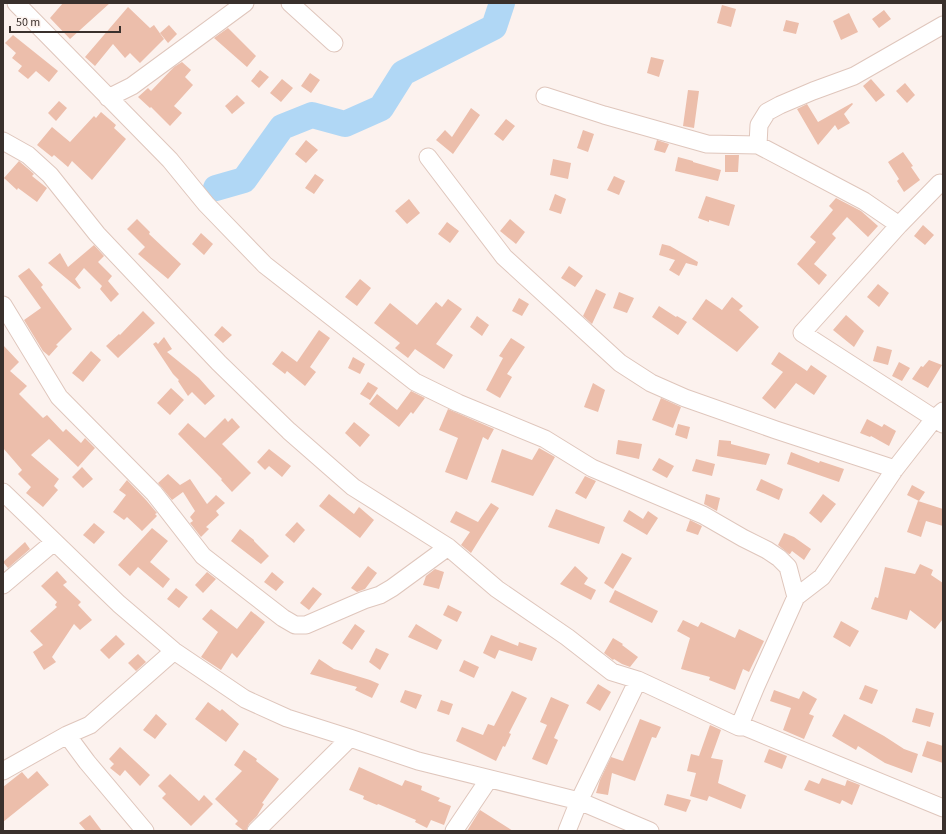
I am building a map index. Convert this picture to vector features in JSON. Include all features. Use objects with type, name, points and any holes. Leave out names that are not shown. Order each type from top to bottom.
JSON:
[{"type":"street","points":[[16,3],[170,160],[206,204],[265,265],[415,382],[458,403],[545,439],[592,468],[703,515],[767,550],[779,558],[788,567],[796,597]]},
{"type":"street","points":[[108,98],[132,86],[245,3]]},
{"type":"street","points":[[290,3],[334,43]]},
{"type":"street","points":[[758,145],[759,125],[767,112],[813,91],[854,76],[943,25]]},
{"type":"street","points":[[545,96],[604,115],[707,144],[758,145],[864,201],[899,225]]},
{"type":"street","points":[[3,141],[28,156],[50,175],[97,234],[219,363],[289,431],[353,487],[448,547],[497,589],[567,637],[612,672],[638,680],[739,727],[745,727],[943,808]]},
{"type":"street","points":[[428,157],[504,257],[620,363],[651,383],[684,398],[895,469]]},
{"type":"street","points":[[739,727],[796,597],[822,577],[895,469],[940,418],[802,333],[899,225],[940,183]]},
{"type":"street","points":[[3,305],[59,397],[154,493],[203,556],[283,618],[295,625],[306,625],[364,600],[380,595],[392,588],[448,547]]},
{"type":"street","points":[[3,492],[120,604],[174,651],[245,699],[287,718],[418,761],[579,801],[650,831]]},
{"type":"street","points":[[3,585],[54,542]]},
{"type":"street","points":[[3,771],[67,735],[90,725],[174,651]]},
{"type":"street","points":[[567,831],[579,801],[638,680]]},
{"type":"street","points":[[67,735],[86,762],[145,831]]},
{"type":"street","points":[[256,831],[350,738]]},
{"type":"street","points":[[454,831],[489,779]]},
{"type":"building","points":[[63,3],[110,3],[70,39],[50,18]]},
{"type":"building","points":[[722,5],[736,9],[731,27],[717,23]]},
{"type":"building","points":[[128,7],[150,28],[154,25],[164,39],[140,63],[130,53],[125,58],[113,44],[95,66],[85,57]]},
{"type":"building","points":[[884,10],[891,19],[879,28],[872,19]]},
{"type":"building","points":[[849,13],[858,32],[841,40],[833,21]]},
{"type":"building","points":[[786,20],[799,23],[796,34],[783,31]]},
{"type":"building","points":[[169,25],[177,34],[168,43],[160,33]]},
{"type":"building","points":[[228,28],[256,56],[247,67],[214,38]]},
{"type":"building","points":[[13,35],[58,71],[49,82],[36,71],[28,79],[18,71],[22,66],[12,58],[16,53],[5,43]]},
{"type":"building","points":[[651,57],[664,60],[659,77],[647,73]]},
{"type":"building","points":[[182,62],[191,70],[185,77],[193,85],[174,106],[182,113],[170,126],[151,107],[150,108],[138,97],[148,88],[151,91],[174,67]]},
{"type":"building","points":[[260,70],[269,77],[259,88],[251,81]]},
{"type":"building","points":[[310,73],[320,80],[311,93],[301,86]]},
{"type":"building","points":[[282,79],[293,88],[281,102],[270,93]]},
{"type":"building","points":[[871,79],[885,95],[876,102],[863,86]]},
{"type":"building","points":[[905,83],[915,95],[907,103],[896,91]]},
{"type":"building","points":[[688,90],[699,91],[694,128],[683,126]]},
{"type":"building","points":[[237,95],[245,103],[232,114],[225,106]]},
{"type":"building","points":[[59,101],[67,108],[56,121],[48,113]]},
{"type":"building","points":[[852,103],[853,104],[844,114],[850,123],[838,130],[835,125],[818,145],[797,109],[807,104],[818,122]]},
{"type":"building","points":[[471,108],[480,115],[453,154],[436,140],[445,130],[452,137]]},
{"type":"building","points":[[101,112],[116,125],[114,128],[126,139],[92,180],[72,161],[68,167],[54,155],[52,157],[37,145],[52,127],[70,142],[94,116],[96,118]]},
{"type":"building","points":[[506,119],[515,126],[503,141],[494,134]]},
{"type":"building","points":[[583,130],[594,134],[588,152],[577,148]]},
{"type":"building","points":[[306,140],[318,150],[306,163],[295,154]]},
{"type":"building","points":[[657,140],[669,144],[665,153],[654,150]]},
{"type":"building","points":[[903,152],[913,166],[911,167],[920,180],[904,192],[897,181],[899,179],[888,162]]},
{"type":"building","points":[[725,155],[739,155],[738,172],[725,172]]},
{"type":"building","points":[[678,157],[721,170],[718,181],[675,171]]},
{"type":"building","points":[[553,159],[571,163],[568,179],[550,175]]},
{"type":"building","points":[[19,161],[34,174],[32,176],[47,188],[37,202],[18,188],[17,190],[4,178]]},
{"type":"building","points":[[315,174],[324,180],[314,194],[305,188]]},
{"type":"building","points":[[614,176],[625,181],[619,195],[607,190]]},
{"type":"building","points":[[555,194],[566,199],[561,214],[549,210]]},
{"type":"building","points":[[706,196],[735,205],[729,226],[698,218]]},
{"type":"building","points":[[836,198],[861,211],[878,226],[868,237],[847,217],[832,234],[836,238],[814,264],[827,275],[819,285],[797,264],[816,242],[810,237],[833,210],[829,206]]},
{"type":"building","points":[[409,199],[420,213],[407,224],[395,211]]},
{"type":"building","points":[[137,219],[150,232],[149,234],[181,264],[168,279],[138,254],[145,247],[127,229]]},
{"type":"building","points":[[510,219],[525,232],[516,244],[500,231]]},
{"type":"building","points":[[447,222],[459,231],[450,243],[438,234]]},
{"type":"building","points":[[923,225],[934,235],[925,245],[914,236]]},
{"type":"building","points":[[201,233],[213,244],[204,255],[192,244]]},
{"type":"building","points":[[662,244],[670,246],[698,262],[697,266],[686,263],[679,276],[669,270],[675,260],[659,255]]},
{"type":"building","points":[[94,245],[104,256],[98,262],[112,276],[108,281],[119,294],[111,302],[100,289],[102,286],[84,268],[75,279],[81,288],[79,289],[48,263],[60,253],[68,267]]},
{"type":"building","points":[[569,266],[583,276],[575,287],[561,278]]},
{"type":"building","points":[[29,268],[43,285],[41,287],[72,329],[56,345],[58,346],[49,356],[43,351],[24,320],[41,308],[18,276]]},
{"type":"building","points":[[360,279],[371,288],[357,306],[345,297]]},
{"type":"building","points":[[878,284],[889,293],[879,307],[867,297]]},
{"type":"building","points":[[596,289],[606,294],[592,324],[583,316]]},
{"type":"building","points":[[619,292],[634,298],[627,313],[613,308]]},
{"type":"building","points":[[732,297],[743,306],[739,310],[759,327],[737,352],[692,319],[706,299],[722,310]]},
{"type":"building","points":[[519,298],[529,304],[522,316],[512,311]]},
{"type":"building","points":[[448,299],[462,309],[436,344],[453,355],[444,369],[415,349],[408,358],[395,348],[400,343],[374,323],[390,303],[417,325],[436,302],[442,307]]},
{"type":"building","points":[[659,306],[687,322],[678,335],[652,317]]},
{"type":"building","points":[[143,311],[155,323],[118,358],[106,346],[119,334],[120,335]]},
{"type":"building","points":[[846,315],[864,331],[854,347],[833,330]]},
{"type":"building","points":[[477,316],[489,325],[482,336],[470,327]]},
{"type":"building","points":[[222,326],[232,335],[223,343],[214,335]]},
{"type":"building","points":[[319,330],[330,338],[310,367],[316,372],[305,386],[287,371],[285,374],[272,364],[282,351],[297,362]]},
{"type":"building","points":[[164,337],[172,349],[167,352],[199,378],[215,396],[205,405],[192,392],[188,396],[178,381],[179,380],[173,374],[153,344],[156,342],[158,344]]},
{"type":"building","points":[[511,338],[525,347],[507,374],[512,377],[500,398],[486,390],[503,358],[499,356]]},
{"type":"building","points":[[3,345],[19,362],[10,371],[27,386],[19,394],[43,418],[47,415],[63,432],[66,429],[81,443],[85,438],[95,448],[78,467],[49,439],[31,455],[59,479],[54,486],[58,490],[43,507],[26,493],[31,487],[18,474],[22,470],[3,448]]},
{"type":"building","points":[[877,346],[892,350],[888,365],[873,361]]},
{"type":"building","points":[[91,351],[101,360],[83,382],[72,373]]},
{"type":"building","points":[[779,352],[807,371],[811,365],[827,376],[814,395],[796,383],[775,409],[762,398],[783,372],[771,364]]},
{"type":"building","points":[[353,357],[365,364],[360,374],[348,368]]},
{"type":"building","points":[[929,360],[942,365],[928,388],[912,379],[921,366],[923,367]]},
{"type":"building","points":[[899,362],[910,368],[902,381],[892,376]]},
{"type":"building","points":[[368,382],[378,388],[370,400],[360,394]]},
{"type":"building","points":[[593,383],[605,390],[598,412],[584,407]]},
{"type":"building","points":[[171,388],[184,400],[170,415],[157,403]]},
{"type":"building","points":[[411,391],[425,398],[413,414],[411,412],[399,427],[369,404],[377,394],[397,410]]},
{"type":"building","points":[[661,398],[681,407],[673,428],[652,420]]},
{"type":"building","points":[[448,409],[494,429],[488,440],[483,437],[467,480],[445,472],[458,438],[439,430]]},
{"type":"building","points":[[225,418],[228,422],[232,418],[240,427],[222,444],[251,473],[232,492],[221,480],[222,479],[178,434],[188,423],[205,438]]},
{"type":"building","points":[[867,419],[882,427],[884,424],[896,431],[889,446],[871,436],[870,437],[860,433]]},
{"type":"building","points":[[354,422],[370,435],[360,447],[345,433]]},
{"type":"building","points":[[678,424],[690,427],[687,439],[675,435]]},
{"type":"building","points":[[618,440],[642,444],[639,459],[616,454]]},
{"type":"building","points":[[719,440],[731,441],[731,444],[770,454],[766,465],[717,456]]},
{"type":"building","points":[[539,448],[555,457],[533,496],[491,482],[502,449],[532,460]]},
{"type":"building","points":[[269,449],[291,466],[282,477],[269,466],[265,470],[257,462]]},
{"type":"building","points":[[791,452],[819,463],[820,461],[844,469],[839,482],[787,464]]},
{"type":"building","points":[[659,458],[674,466],[667,478],[652,470]]},
{"type":"building","points":[[696,459],[715,464],[712,476],[692,471]]},
{"type":"building","points":[[82,467],[93,479],[83,488],[72,477]]},
{"type":"building","points":[[168,474],[180,485],[190,479],[207,504],[216,495],[225,503],[216,511],[219,515],[206,527],[209,529],[201,537],[190,523],[193,521],[190,517],[195,511],[183,492],[172,500],[158,483]]},
{"type":"building","points":[[585,476],[596,481],[586,499],[575,493]]},
{"type":"building","points":[[761,479],[783,489],[779,500],[756,490]]},
{"type":"building","points":[[127,480],[157,513],[155,514],[157,516],[142,531],[127,517],[124,520],[113,512],[126,495],[119,490]]},
{"type":"building","points":[[912,485],[925,492],[919,501],[907,495]]},
{"type":"building","points":[[329,494],[354,514],[359,507],[374,520],[360,538],[319,506]]},
{"type":"building","points":[[706,494],[720,498],[717,511],[704,504]]},
{"type":"building","points":[[823,494],[836,504],[821,523],[809,513]]},
{"type":"building","points":[[918,501],[943,509],[943,526],[926,521],[921,537],[907,532]]},
{"type":"building","points":[[491,503],[499,508],[471,553],[461,545],[470,532],[450,522],[456,511],[478,522]]},
{"type":"building","points":[[556,509],[605,527],[599,544],[548,527]]},
{"type":"building","points":[[629,510],[643,519],[648,511],[658,518],[647,535],[623,521]]},
{"type":"building","points":[[690,520],[702,526],[698,535],[686,531]]},
{"type":"building","points":[[297,522],[305,530],[294,543],[285,535]]},
{"type":"building","points":[[94,523],[105,532],[94,544],[83,535]]},
{"type":"building","points":[[152,528],[168,541],[150,562],[170,579],[163,588],[138,567],[130,576],[118,565]]},
{"type":"building","points":[[240,529],[254,540],[269,556],[261,564],[231,541]]},
{"type":"building","points":[[784,533],[794,537],[811,549],[804,560],[792,551],[789,554],[778,545]]},
{"type":"building","points":[[25,542],[30,549],[8,568],[3,562]]},
{"type":"building","points":[[622,553],[632,558],[613,589],[604,583]]},
{"type":"building","points":[[920,564],[933,570],[931,575],[943,583],[943,619],[935,629],[910,610],[907,620],[871,609],[875,597],[878,598],[885,567],[915,574]]},
{"type":"building","points":[[368,566],[377,573],[365,589],[357,592],[351,588]]},
{"type":"building","points":[[575,566],[588,578],[584,584],[596,590],[591,600],[560,584]]},
{"type":"building","points":[[435,569],[444,572],[439,589],[423,585],[426,576]]},
{"type":"building","points":[[57,571],[67,582],[63,585],[81,602],[78,605],[92,620],[80,630],[74,624],[52,657],[56,662],[44,670],[33,652],[43,645],[30,631],[57,607],[55,605],[57,602],[41,586]]},
{"type":"building","points":[[207,572],[216,579],[203,593],[195,585]]},
{"type":"building","points":[[272,572],[284,582],[276,591],[264,582]]},
{"type":"building","points":[[313,587],[322,594],[309,610],[300,603]]},
{"type":"building","points":[[176,588],[188,597],[179,608],[167,599]]},
{"type":"building","points":[[615,590],[658,611],[652,623],[609,602]]},
{"type":"building","points":[[448,605],[462,612],[457,622],[443,615]]},
{"type":"building","points":[[211,609],[237,629],[251,611],[265,622],[237,658],[232,653],[221,670],[201,657],[218,632],[202,619]]},
{"type":"building","points":[[683,620],[698,627],[701,622],[735,638],[739,629],[764,641],[749,672],[743,669],[735,690],[709,680],[710,677],[681,669],[690,638],[677,631]]},
{"type":"building","points":[[841,621],[859,631],[850,647],[833,637]]},
{"type":"building","points":[[355,624],[365,631],[352,650],[342,643]]},
{"type":"building","points":[[416,624],[442,640],[437,650],[408,637]]},
{"type":"building","points":[[116,635],[125,644],[109,659],[100,650]]},
{"type":"building","points":[[491,635],[518,646],[519,642],[537,648],[532,661],[499,650],[495,659],[483,653]]},
{"type":"building","points":[[613,638],[623,644],[622,645],[638,657],[630,667],[614,659],[613,660],[604,653]]},
{"type":"building","points":[[376,648],[389,654],[380,670],[369,662]]},
{"type":"building","points":[[138,654],[146,662],[136,671],[128,663]]},
{"type":"building","points":[[319,659],[334,669],[379,684],[372,698],[355,690],[357,687],[310,674]]},
{"type":"building","points":[[464,660],[479,667],[474,678],[459,671]]},
{"type":"building","points":[[598,684],[611,692],[600,711],[586,703]]},
{"type":"building","points":[[865,685],[878,690],[872,704],[859,699]]},
{"type":"building","points":[[405,690],[422,695],[416,709],[400,702]]},
{"type":"building","points":[[774,690],[799,699],[803,691],[817,699],[809,714],[814,716],[804,739],[783,730],[791,708],[770,701]]},
{"type":"building","points":[[512,691],[527,698],[509,733],[511,734],[505,747],[503,746],[496,761],[456,741],[462,727],[483,735],[488,724],[494,726]]},
{"type":"building","points":[[551,697],[569,705],[554,738],[558,740],[547,765],[532,759],[547,725],[540,722]]},
{"type":"building","points":[[441,700],[453,704],[449,715],[437,711]]},
{"type":"building","points":[[208,702],[220,711],[222,709],[239,724],[226,742],[195,719]]},
{"type":"building","points":[[916,708],[934,713],[930,727],[912,722]]},
{"type":"building","points":[[156,714],[167,724],[155,739],[143,730]]},
{"type":"building","points":[[844,714],[904,749],[918,754],[912,773],[885,763],[858,746],[856,750],[832,736]]},
{"type":"building","points":[[640,719],[661,727],[656,738],[652,737],[635,781],[612,773],[608,795],[596,793],[600,780],[611,757],[623,761]]},
{"type":"building","points":[[710,725],[721,730],[711,758],[723,760],[718,783],[746,795],[741,809],[709,796],[707,801],[690,796],[696,773],[687,771],[691,754],[699,756]]},
{"type":"building","points":[[927,741],[943,746],[943,763],[922,756]]},
{"type":"building","points":[[120,747],[150,775],[140,786],[125,770],[120,776],[110,768],[114,764],[109,759]]},
{"type":"building","points":[[769,749],[787,756],[782,769],[764,762]]},
{"type":"building","points":[[244,750],[257,759],[256,761],[279,779],[262,803],[264,804],[257,816],[249,824],[246,831],[235,824],[238,821],[215,799],[242,771],[234,765]]},
{"type":"building","points":[[359,767],[402,786],[405,780],[422,786],[421,790],[440,798],[438,801],[451,806],[444,825],[431,820],[427,828],[415,822],[416,820],[363,799],[364,796],[349,790]]},
{"type":"building","points":[[37,771],[49,785],[3,822],[3,787],[22,772],[28,779]]},
{"type":"building","points":[[170,774],[199,801],[204,795],[213,804],[191,826],[162,798],[166,794],[158,786]]},
{"type":"building","points":[[822,778],[845,786],[847,780],[860,785],[852,805],[842,800],[840,804],[804,790],[809,780],[819,784]]},
{"type":"building","points":[[667,794],[691,800],[686,812],[664,805]]},
{"type":"building","points":[[480,810],[513,831],[467,831]]},
{"type":"building","points":[[90,815],[102,831],[86,831],[79,823]]},
{"type":"waterway","points":[[216,188],[244,180],[282,127],[312,115],[345,124],[381,108],[403,73],[494,27],[502,3]]}]
